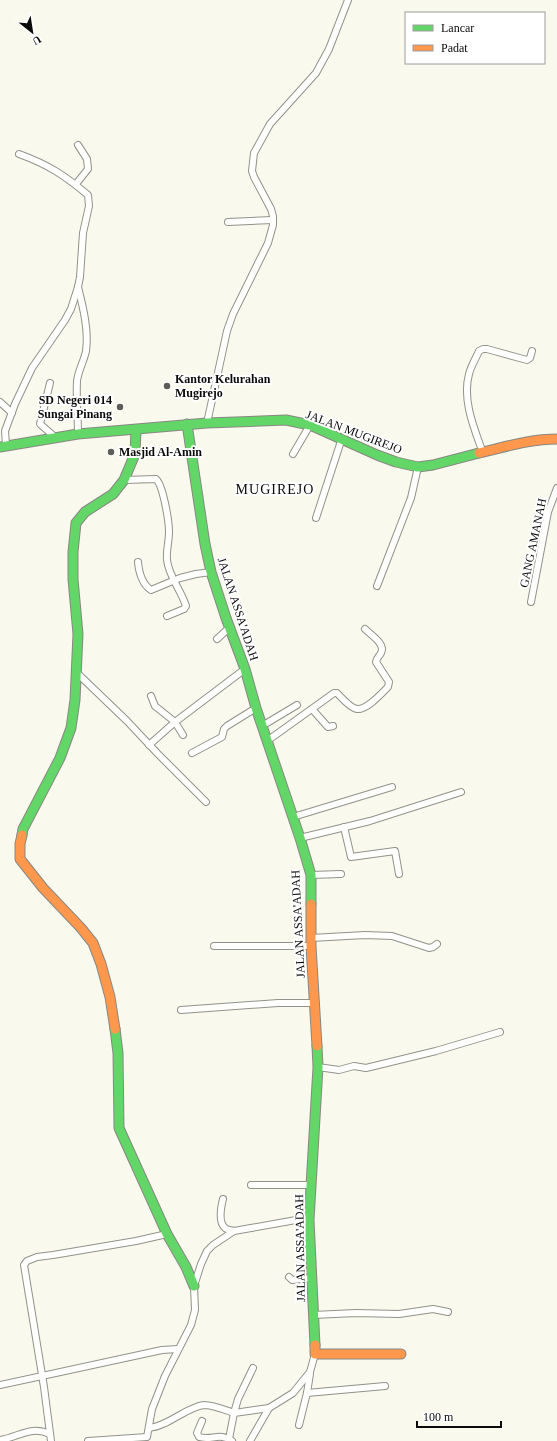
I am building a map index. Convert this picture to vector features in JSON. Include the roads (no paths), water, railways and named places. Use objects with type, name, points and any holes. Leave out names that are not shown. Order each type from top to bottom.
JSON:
[{"type":"street","points":[[207,423],[227,331],[239,302],[268,243],[273,220],[272,208],[254,178],[252,166],[254,153],[270,124],[316,73],[329,49],[348,0]]},
{"type":"street","points":[[76,184],[88,169],[87,159],[78,145]]},
{"type":"street","points":[[3,446],[5,431],[32,368],[71,309],[80,277],[83,233],[89,200],[88,195],[76,184],[56,170],[37,160],[19,154]]},
{"type":"street","points":[[228,222],[273,220]]},
{"type":"street","points":[[78,287],[83,308],[87,340],[85,353],[77,380],[78,434]]},
{"type":"street","points":[[482,453],[470,413],[467,397],[469,373],[479,351],[487,349],[527,360],[530,358],[532,351]]},
{"type":"street","points":[[50,383],[40,424],[55,437]]},
{"type":"street","points":[[0,402],[12,413]]},
{"type":"street","name":"JALAN MUGIREJO","points":[[3,446],[78,434],[136,430],[188,424],[286,420],[310,425],[342,438],[377,455],[396,462],[418,467],[433,465],[527,441],[557,439]]},
{"type":"street","name":"JALAN ASSA'ADAH","points":[[188,424],[204,538],[211,572],[229,628],[245,669],[256,708],[300,838],[310,875],[311,942],[318,1067],[309,1220],[315,1354]]},
{"type":"street","points":[[293,454],[310,425]]},
{"type":"street","points":[[136,430],[135,454],[124,480],[113,494],[86,512],[76,523],[73,552],[73,579],[78,634],[75,671],[75,700],[71,728],[60,758],[23,829],[20,844],[20,859],[43,888],[81,928],[93,943],[101,964],[110,997],[118,1053],[119,1128],[167,1234],[186,1267],[194,1286]]},
{"type":"street","points":[[316,518],[342,438]]},
{"type":"street","points":[[378,586],[410,498],[418,467]]},
{"type":"street","points":[[124,480],[156,478],[158,481],[168,522],[167,559],[170,572],[186,606],[184,610],[167,616]]},
{"type":"street","name":"GANG AMANAH","points":[[531,602],[548,512],[557,488]]},
{"type":"street","points":[[138,562],[142,580],[151,590],[196,574],[211,572]]},
{"type":"street","points":[[217,639],[229,628]]},
{"type":"street","points":[[267,741],[329,696],[337,693],[352,707],[357,709],[375,699],[388,687],[388,682],[376,662],[376,659],[382,652],[380,642],[365,629]]},
{"type":"street","points":[[149,745],[175,722],[245,669]]},
{"type":"street","points":[[75,671],[128,721],[149,745],[206,802]]},
{"type":"street","points":[[151,696],[156,706],[175,722],[183,735]]},
{"type":"street","points":[[262,726],[297,705]]},
{"type":"street","points":[[192,753],[222,736],[224,729],[227,726],[256,708]]},
{"type":"street","points":[[312,709],[328,727],[333,726]]},
{"type":"street","points":[[293,817],[392,787]]},
{"type":"street","points":[[300,838],[370,821],[461,792]]},
{"type":"street","points":[[344,827],[351,857],[395,852],[399,874]]},
{"type":"street","points":[[310,875],[341,874]]},
{"type":"street","points":[[214,946],[311,942],[365,935],[392,936],[429,948],[437,944]]},
{"type":"street","points":[[181,1010],[314,1002]]},
{"type":"street","points":[[318,1067],[339,1070],[354,1066],[366,1068],[436,1051],[500,1032]]},
{"type":"street","points":[[251,1185],[311,1185]]},
{"type":"street","points":[[223,1199],[221,1207],[222,1225],[226,1229],[234,1231]]},
{"type":"street","points":[[88,1441],[147,1439],[152,1409],[165,1376],[191,1326],[195,1310],[194,1286],[207,1251],[222,1238],[234,1231],[296,1220],[309,1220]]},
{"type":"street","points":[[50,1438],[42,1376],[24,1265],[27,1261],[37,1257],[167,1234]]},
{"type":"street","points":[[289,1277],[292,1280],[311,1278]]},
{"type":"street","points":[[313,1315],[349,1313],[399,1314],[433,1309],[448,1312]]},
{"type":"street","points":[[0,1385],[162,1350],[178,1349]]},
{"type":"street","points":[[299,1425],[315,1354],[401,1354]]},
{"type":"street","points":[[202,1421],[197,1433],[199,1437],[220,1436],[230,1440],[234,1413],[238,1399],[253,1368]]},
{"type":"street","points":[[149,1428],[159,1426],[194,1408],[205,1405],[234,1413],[269,1408],[293,1393],[310,1372]]},
{"type":"street","points":[[307,1393],[385,1386]]},
{"type":"street","points":[[250,1441],[269,1408]]},
{"type":"street","points":[[0,1440],[33,1430],[41,1430],[50,1438]]},
{"type":"place","name":"Kantor Kelurahan Mugirejo","points":[[167,386]]},
{"type":"place","name":"SD Negeri 014 Sungai Pinang","points":[[120,407]]},
{"type":"place","name":"Masjid Al-Amin","points":[[111,452]]},
{"type":"district","name":"MUGIREJO","points":[[275,489]]}]
